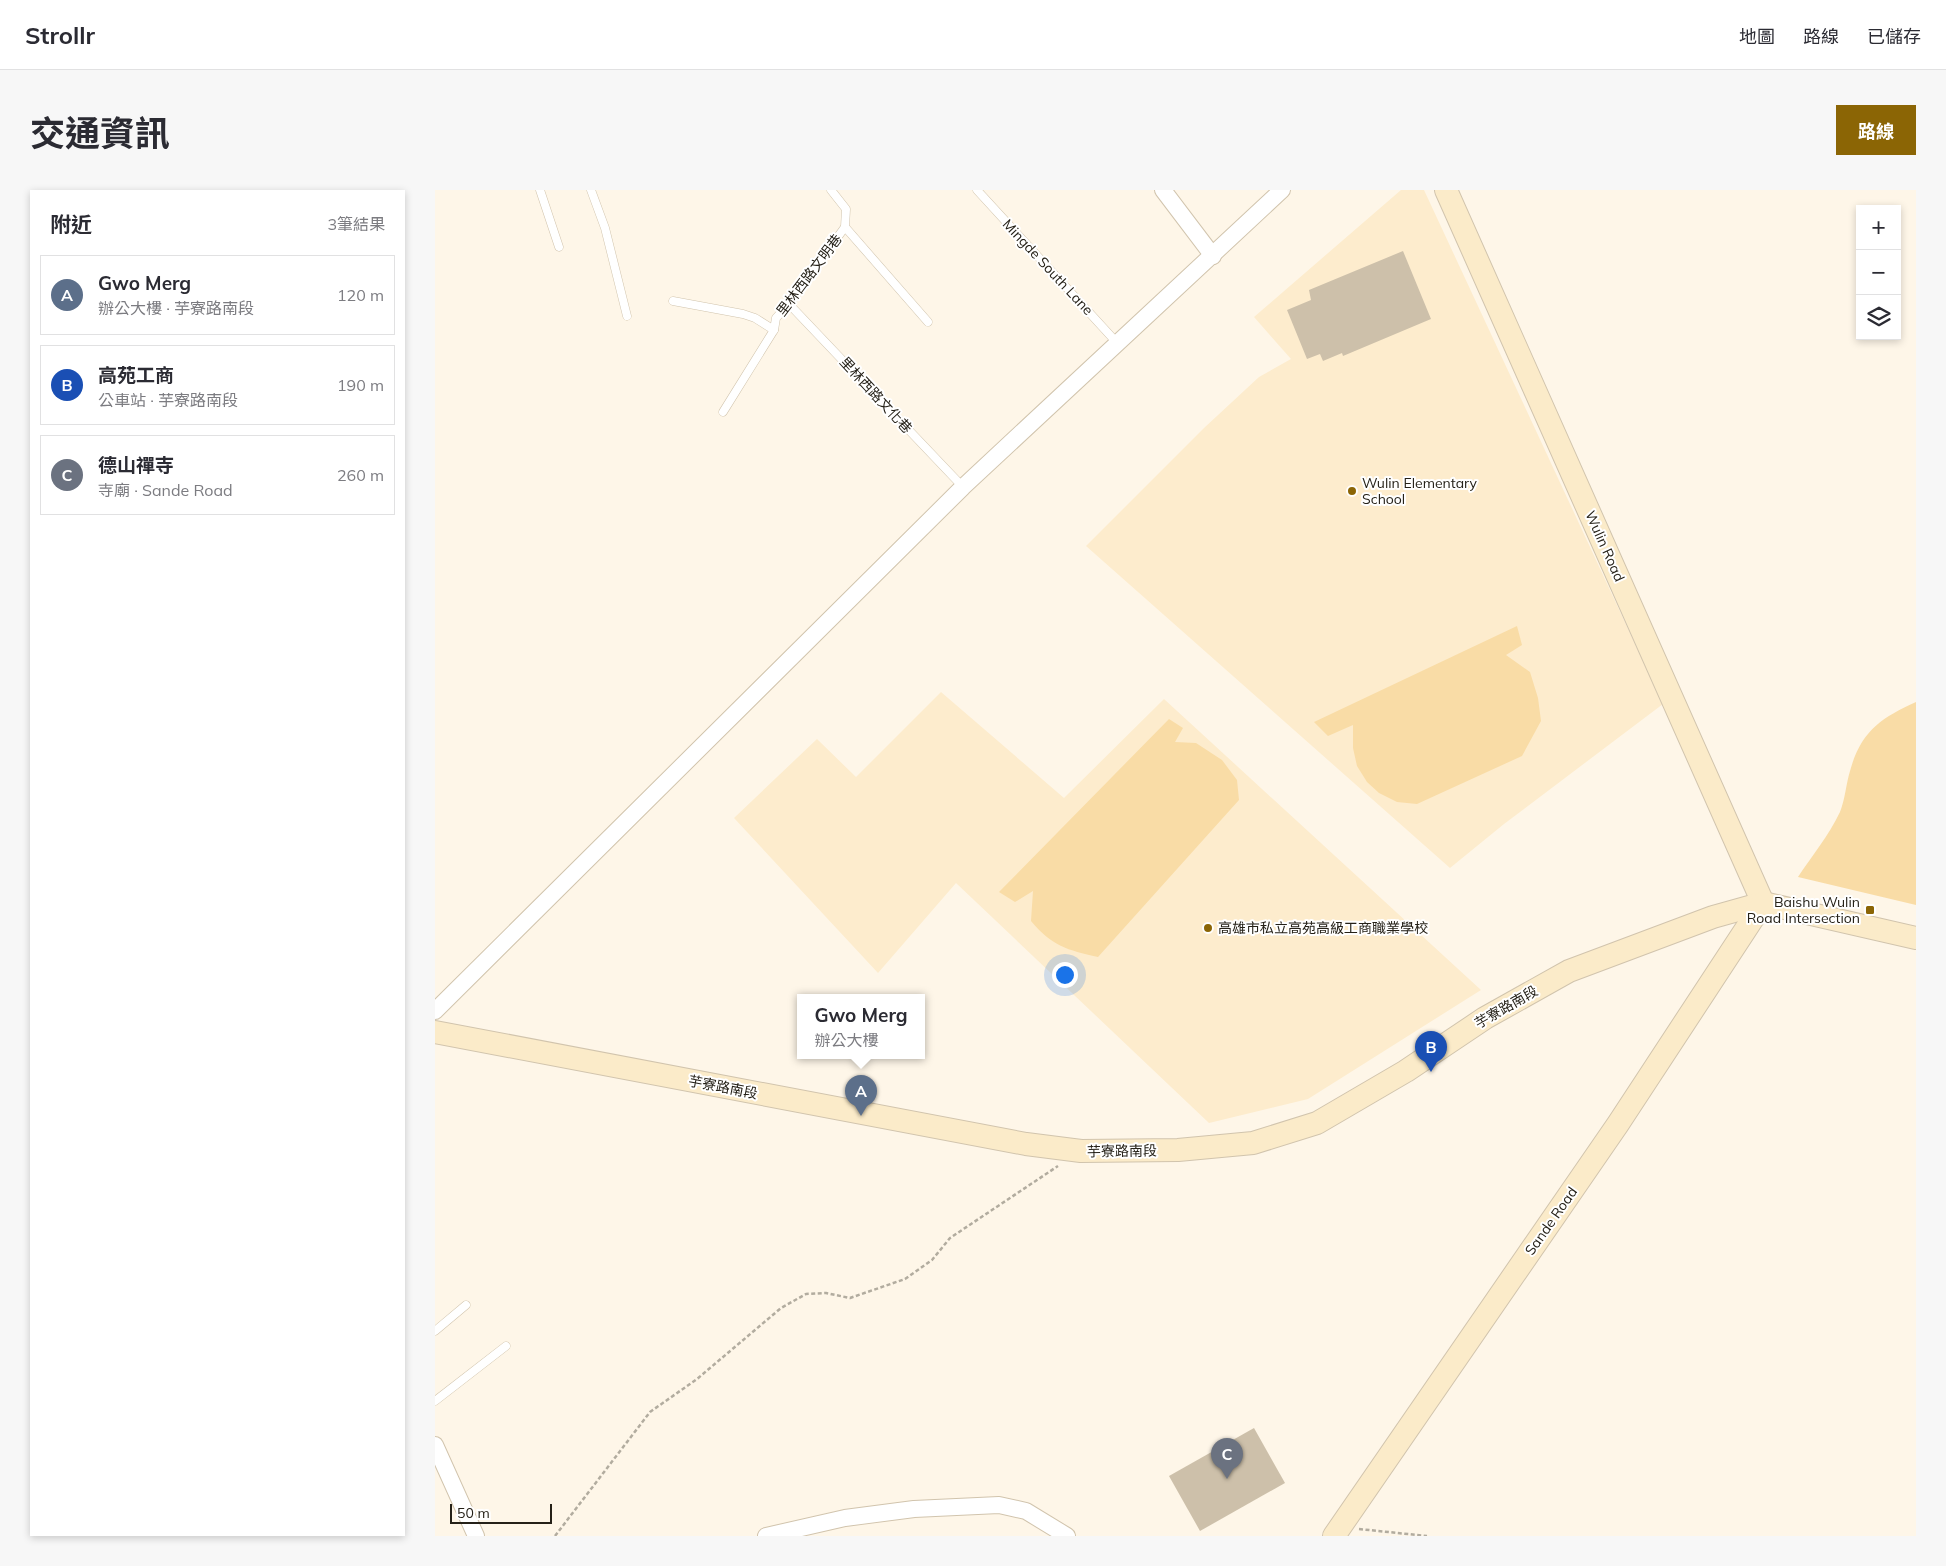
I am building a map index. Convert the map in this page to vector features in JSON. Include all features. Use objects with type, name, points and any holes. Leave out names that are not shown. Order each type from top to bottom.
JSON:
[{"type":"street","points":[[1163,190],[1213,256]]},
{"type":"street","points":[[435,1011],[963,487],[1119,345],[1283,190]]},
{"type":"street","name":"Wulin Road","points":[[1446,190],[1763,903]]},
{"type":"street","points":[[1763,903],[1916,938]]},
{"type":"street","name":"芋寮路南段","points":[[435,1032],[1026,1144],[1081,1151],[1178,1150],[1253,1144],[1317,1123],[1406,1071],[1485,1018],[1569,971],[1713,917],[1763,903]]},
{"type":"street","name":"Sande Road","points":[[1339,1533],[1613,1132],[1763,903]]},
{"type":"street","points":[[435,1445],[476,1536]]},
{"type":"street","points":[[766,1536],[845,1518],[914,1509],[999,1505],[1026,1511],[1067,1536]]},
{"type":"lane","points":[[540,190],[559,247]]},
{"type":"lane","points":[[591,190],[605,228],[627,316]]},
{"type":"lane","name":"里林西路文明巷","points":[[723,412],[774,330],[776,318],[789,304],[845,227],[846,209],[831,190]]},
{"type":"lane","name":"Mingde South Lane","points":[[977,190],[1119,345]]},
{"type":"lane","points":[[845,227],[928,322]]},
{"type":"lane","points":[[673,301],[743,314],[755,318],[774,330]]},
{"type":"lane","name":"里林西路文化巷","points":[[789,304],[963,487]]},
{"type":"lane","points":[[435,1331],[466,1305]]},
{"type":"lane","points":[[435,1401],[506,1346]]},
{"type":"path","points":[[555,1536],[595,1487],[650,1412],[697,1379],[781,1308],[806,1294],[826,1293],[850,1298],[905,1279],[932,1260],[950,1238],[1081,1151]]},
{"type":"path","points":[[1339,1533],[1427,1536]]},
{"type":"shaded area","name":"Wulin Elementary School","points":[[1401,190],[1424,190],[1663,704],[1504,824],[1450,868],[1086,546],[1204,428],[1259,377],[1291,359],[1254,317]]},
{"type":"shaded area","points":[[1517,626],[1522,645],[1506,655],[1530,672],[1538,698],[1541,721],[1522,756],[1417,804],[1397,802],[1379,793],[1367,782],[1357,766],[1353,748],[1353,725],[1328,736],[1314,722]]},
{"type":"shaded area","name":"高雄市私立高苑高級工商職業學校","points":[[941,692],[1064,798],[1164,699],[1481,990],[1308,1099],[1209,1123],[956,883],[878,973],[734,818],[817,739],[856,777]]},
{"type":"shaded area","points":[[1916,702],[1916,905],[1798,877],[1836,821],[1855,757],[1866,736],[1883,720]]},
{"type":"shaded area","points":[[1169,719],[1183,728],[1175,742],[1196,743],[1222,760],[1237,780],[1239,800],[1098,957],[1061,946],[1053,942],[1031,921],[1033,891],[1015,902],[999,892]]},
{"type":"building","points":[[1403,251],[1431,319],[1343,356],[1342,353],[1323,361],[1320,354],[1307,359],[1287,310],[1311,300],[1309,290]]},
{"type":"building","points":[[1254,1428],[1285,1483],[1200,1531],[1169,1476]]},
{"type":"place","name":"Wulin Elementary School","points":[[1352,491]]},
{"type":"place","name":"Baishu Wulin Road Intersection","points":[[1870,910]]},
{"type":"place","name":"高雄市私立高苑高級工商職業學校","points":[[1208,928]]},
{"type":"place","name":"高苑工商","points":[[1431,1072]]},
{"type":"place","name":"Gwo Merg","points":[[861,1116]]},
{"type":"place","name":"德山禪寺","points":[[1227,1479]]}]
